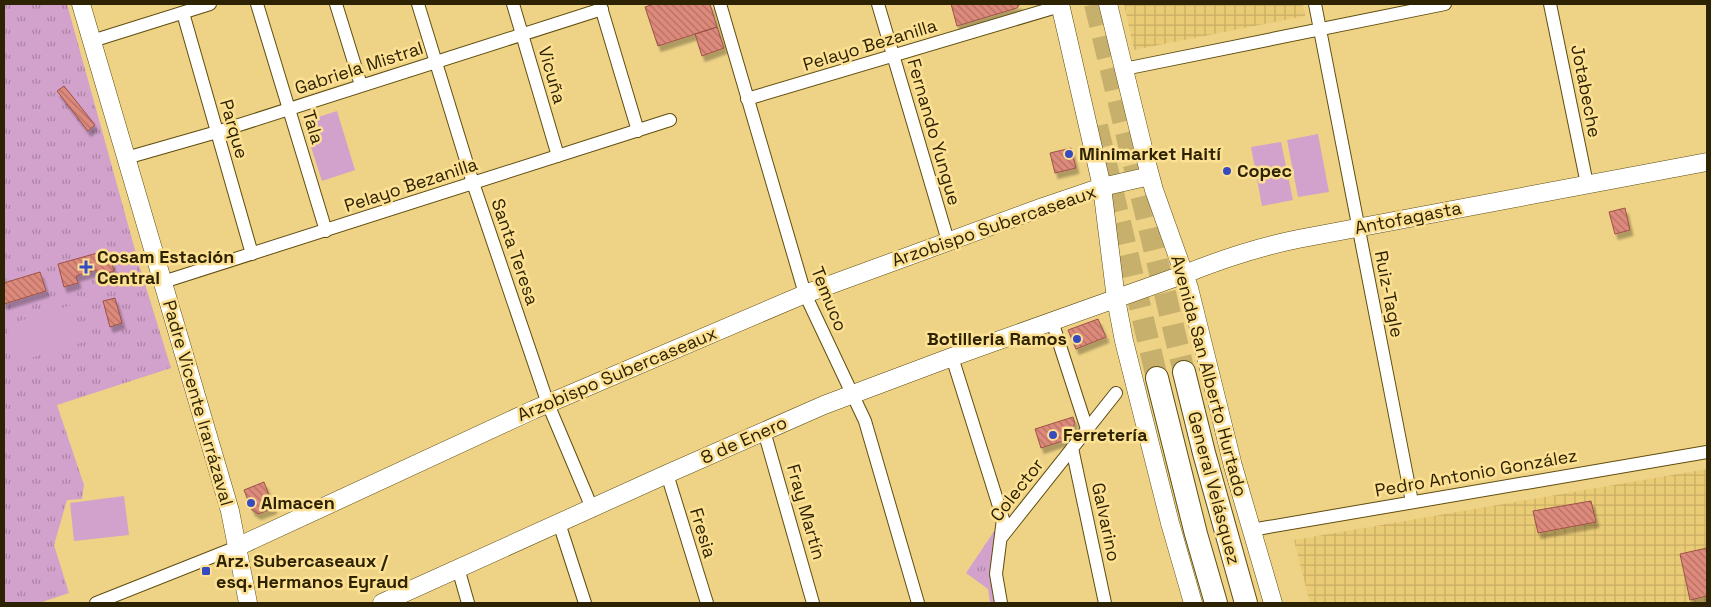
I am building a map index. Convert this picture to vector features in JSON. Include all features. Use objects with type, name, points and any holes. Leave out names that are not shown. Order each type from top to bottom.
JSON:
[{"type":"highway","name":"General Velásquez","points":[[1184,372],[1204,453],[1246,603]]},
{"type":"highway","name":"General Velásquez","points":[[1157,378],[1196,534],[1216,603]]},
{"type":"street","name":"Padre Vicente Irarrázaval","points":[[81,4],[230,511],[248,603]]},
{"type":"street","points":[[92,41],[210,4]]},
{"type":"street","name":"Tala","points":[[257,4],[326,231]]},
{"type":"street","points":[[336,4],[361,85]]},
{"type":"street","name":"Santa Teresa","points":[[418,4],[473,184],[548,404],[592,508]]},
{"type":"street","name":"Vicuña","points":[[513,4],[558,156]]},
{"type":"street","name":"Temuco","points":[[720,4],[805,294],[865,421],[918,603]]},
{"type":"street","name":"Fernando Yungue","points":[[878,4],[948,241]]},
{"type":"street","name":"Avenida San Alberto Hurtado","points":[[1108,4],[1150,176],[1185,274],[1220,417],[1273,603]]},
{"type":"street","name":"Ruiz-Tagle","points":[[1315,4],[1412,502]]},
{"type":"street","points":[[1124,70],[1445,4]]},
{"type":"street","name":"Jotabeche","points":[[1550,4],[1587,184]]},
{"type":"street","points":[[1060,5],[1102,187],[1116,299],[1147,436],[1193,603]]},
{"type":"street","name":"Pelayo Bezanilla","points":[[747,99],[1060,5]]},
{"type":"street","points":[[601,6],[638,131]]},
{"type":"street","name":"Gabriela Mistral","points":[[126,158],[217,132],[436,62],[601,6]]},
{"type":"street","name":"Parque","points":[[183,12],[252,254]]},
{"type":"street","name":"Pelayo Bezanilla","points":[[163,282],[670,120]]},
{"type":"street","name":"Antofagasta","points":[[1116,299],[1219,260],[1276,244],[1707,162]]},
{"type":"street","name":"Arzobispo Subercaseaux","points":[[96,603],[237,547],[548,404],[805,294],[1102,187],[1150,176]]},
{"type":"street","points":[[1176,250],[1194,256],[1219,260]]},
{"type":"street","name":"8 de Enero","points":[[382,603],[667,474],[852,394],[1116,299]]},
{"type":"street","points":[[1052,321],[1087,429]]},
{"type":"street","points":[[952,357],[1003,519],[996,574],[1001,603]]},
{"type":"street","name":"Colector","points":[[1001,539],[1116,393]]},
{"type":"street","name":"Fray Martín","points":[[764,431],[814,603]]},
{"type":"street","name":"Galvarino","points":[[1072,448],[1105,603]]},
{"type":"street","name":"Pedro Antonio González","points":[[1251,530],[1707,452]]},
{"type":"street","name":"Fresia","points":[[667,474],[707,603]]},
{"type":"street","points":[[559,523],[585,603]]},
{"type":"street","points":[[458,568],[468,603]]},
{"type":"shaded area","points":[[1124,4],[1303,4],[1305,16],[1134,50]]},
{"type":"shaded area","points":[[1707,469],[1707,603],[1310,603],[1294,540]]},
{"type":"green space","points":[[4,4],[67,4],[140,268],[171,368],[57,405],[84,485],[82,499],[67,500],[54,545],[69,593],[39,603],[4,603]]},
{"type":"green space","points":[[337,111],[355,170],[322,181],[303,122]]},
{"type":"green space","points":[[1318,134],[1329,192],[1298,197],[1287,140]]},
{"type":"green space","points":[[1281,142],[1293,200],[1262,206],[1251,147]]},
{"type":"green space","points":[[72,305],[83,342],[17,362],[6,325]]},
{"type":"green space","points":[[124,496],[129,535],[74,541],[70,503]]},
{"type":"green space","points":[[995,530],[998,543],[997,603],[989,603],[988,589],[966,573]]},
{"type":"building","points":[[654,4],[710,4],[717,27],[658,46],[645,7]]},
{"type":"building","points":[[951,4],[1020,4],[1017,8],[957,26]]},
{"type":"building","points":[[717,27],[724,48],[702,56],[695,34]]},
{"type":"building","points":[[64,86],[95,125],[88,131],[57,91]]},
{"type":"building","points":[[1071,148],[1076,168],[1055,173],[1050,153]]},
{"type":"building","points":[[1625,208],[1630,230],[1615,234],[1609,212]]},
{"type":"building","name":"Cosam Estación Central","points":[[108,250],[114,271],[97,276],[96,270],[76,276],[78,283],[64,287],[58,264]]},
{"type":"building","points":[[40,272],[46,291],[4,304],[4,283]]},
{"type":"building","points":[[115,298],[122,323],[110,327],[103,301]]},
{"type":"building","points":[[1098,319],[1106,337],[1076,349],[1068,330]]},
{"type":"building","name":"Ferretería","points":[[1073,417],[1075,423],[1066,440],[1041,448],[1035,429]]},
{"type":"building","points":[[264,482],[274,508],[258,514],[252,510],[244,490]]},
{"type":"building","points":[[1591,501],[1596,522],[1538,533],[1533,511]]},
{"type":"building","points":[[1707,548],[1707,596],[1690,600],[1680,554]]},
{"type":"tunnel","points":[[1095,4],[1184,372]]},
{"type":"tunnel","points":[[1097,126],[1157,378]]},
{"type":"place","name":"Minimarket Haití","points":[[1069,154]]},
{"type":"place","name":"Copec","points":[[1227,171]]},
{"type":"place","name":"Cosam Estación Central","points":[[86,267]]},
{"type":"place","name":"Botilleria Ramos","points":[[1077,339]]},
{"type":"place","name":"Ferretería","points":[[1053,435]]},
{"type":"place","name":"Almacen","points":[[251,503]]},
{"type":"place","name":"Arz. Subercaseaux / esq. Hermanos Eyraud","points":[[206,571]]}]
